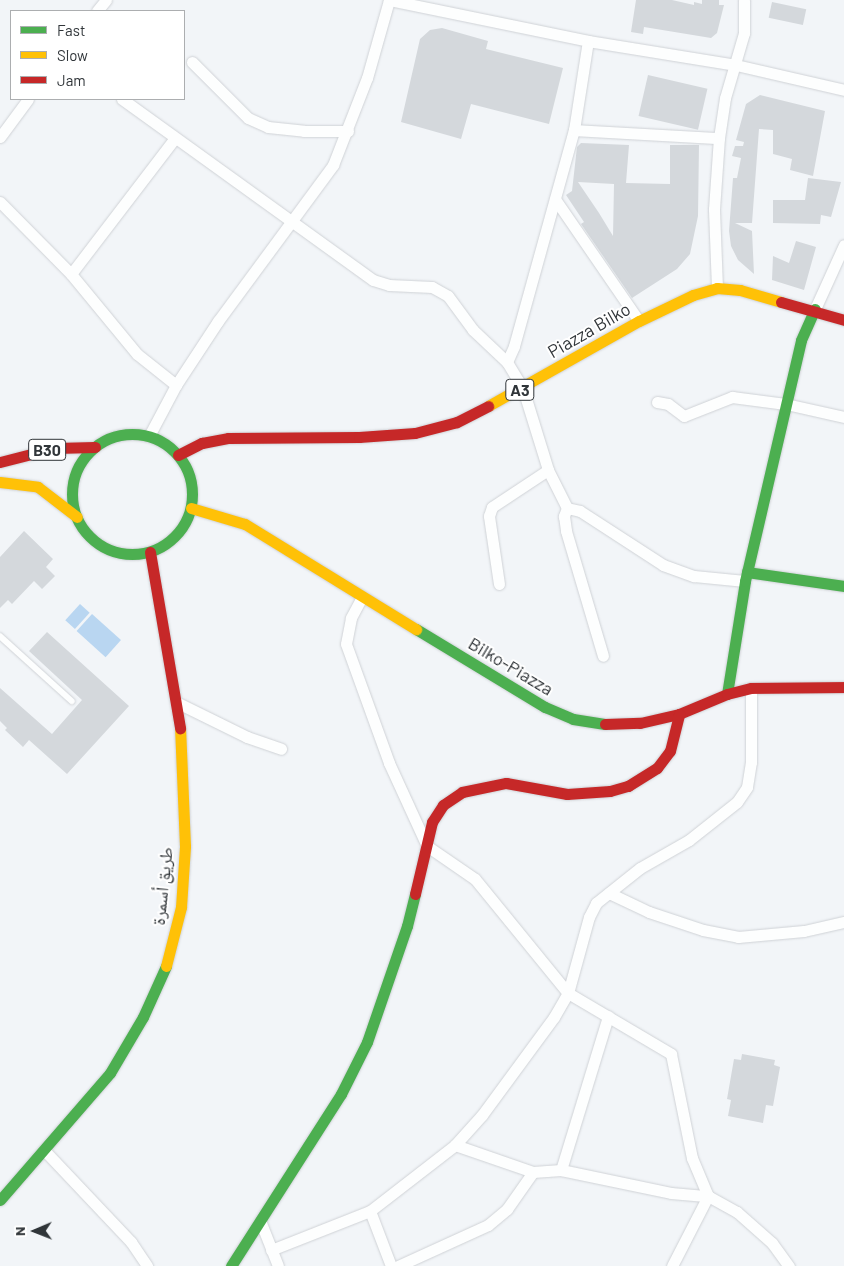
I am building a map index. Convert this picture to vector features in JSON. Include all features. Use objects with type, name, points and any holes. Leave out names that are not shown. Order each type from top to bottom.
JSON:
[{"type":"main road","name":"Piazza Bilko","points":[[178,455],[202,442],[228,438],[359,437],[415,433],[458,422],[523,388],[639,321],[693,294],[718,288],[740,290],[815,309],[844,320]]},
{"type":"main road","points":[[727,694],[746,576],[801,340],[815,309]]},
{"type":"main road","points":[[130,434],[149,436],[165,443],[178,455],[192,483],[192,508],[180,532],[166,544],[150,552],[124,554],[99,545],[86,533],[76,517],[72,498],[74,479],[82,461],[95,447],[112,437],[130,434]]},
{"type":"main road","name":"B30","points":[[0,462],[54,448],[95,447]]},
{"type":"main road","name":"B30","points":[[0,482],[38,487],[76,517]]},
{"type":"main road","name":"Bilko-Piazza","points":[[192,508],[245,524],[545,707],[573,719],[603,724],[640,723],[679,714],[727,694],[751,688],[844,687]]},
{"type":"main road","name":"طريق أسمرة","points":[[0,1200],[110,1073],[143,1017],[167,964],[181,907],[185,846],[183,754],[178,703],[150,552]]},
{"type":"main road","points":[[746,576],[844,586]]},
{"type":"main road","points":[[231,1266],[261,1222],[341,1094],[367,1042],[407,926],[432,822],[443,805],[462,792],[480,786],[506,783],[567,794],[610,791],[644,779],[670,751],[679,714]]},
{"type":"street","points":[[97,10],[106,0]]},
{"type":"street","points":[[149,436],[176,385],[333,165],[348,131],[389,0],[588,41],[736,64],[844,90]]},
{"type":"street","points":[[718,288],[714,209],[719,138],[725,98],[744,32],[744,0]]},
{"type":"street","points":[[507,362],[514,346],[574,130],[588,41]]},
{"type":"street","points":[[192,62],[248,118],[268,127],[304,132],[348,131]]},
{"type":"street","points":[[0,137],[27,100]]},
{"type":"street","points":[[123,100],[373,280],[389,285],[432,287],[448,296],[473,330],[507,362],[523,388],[548,470],[567,508],[564,516],[566,531],[604,656]]},
{"type":"street","points":[[574,130],[719,138]]},
{"type":"street","points":[[71,274],[175,138]]},
{"type":"street","points":[[555,199],[639,321]]},
{"type":"street","points":[[0,202],[71,274],[137,354],[176,385]]},
{"type":"street","points":[[815,309],[844,245]]},
{"type":"street","points":[[657,402],[668,404],[684,416],[732,398],[786,404],[844,417]]},
{"type":"street","points":[[499,584],[490,511],[548,470]]},
{"type":"street","points":[[567,508],[580,511],[663,565],[694,576],[746,576]]},
{"type":"street","points":[[362,597],[351,618],[346,644],[389,763],[427,846],[474,879],[568,993],[671,1054],[692,1158],[708,1196]]},
{"type":"street","points":[[271,1250],[370,1211],[455,1145],[534,1046],[568,993],[589,917],[596,903],[640,868],[718,819],[737,802],[747,787],[751,762],[751,688]]},
{"type":"street","points":[[178,703],[247,736],[281,749]]},
{"type":"street","points":[[610,893],[648,912],[703,930],[738,937],[804,931],[844,922]]},
{"type":"street","points":[[561,1170],[608,1016]]},
{"type":"street","points":[[455,1145],[533,1172],[561,1170],[671,1193],[708,1196],[737,1212],[772,1243],[789,1266]]},
{"type":"street","points":[[44,1150],[131,1242],[147,1266]]},
{"type":"street","points":[[398,1266],[488,1225],[507,1209],[533,1172]]},
{"type":"street","points":[[672,1266],[708,1196]]},
{"type":"street","points":[[370,1211],[392,1266]]},
{"type":"street","points":[[261,1222],[278,1266]]},
{"type":"lane","points":[[0,636],[72,701]]},
{"type":"water","points":[[80,604],[90,613],[75,629],[65,620]]},
{"type":"water","points":[[92,614],[121,640],[106,657],[77,631]]},
{"type":"building","points":[[636,0],[672,0],[694,5],[694,2],[702,4],[702,0],[719,0],[719,5],[724,5],[717,33],[711,38],[644,27],[643,34],[631,32]]},
{"type":"building","points":[[772,2],[806,9],[803,25],[769,18]]},
{"type":"building","points":[[442,28],[488,41],[486,49],[563,68],[549,124],[471,104],[461,139],[401,122],[420,39],[430,30]]},
{"type":"building","points":[[648,75],[707,89],[698,130],[639,116]]},
{"type":"building","points":[[760,95],[825,111],[813,176],[790,170],[792,159],[773,154],[773,130],[759,129],[752,223],[735,223],[752,231],[754,274],[738,260],[731,246],[729,231],[733,178],[737,178],[741,158],[732,156],[735,146],[743,146],[744,142],[736,140],[746,104]]},
{"type":"building","points":[[581,143],[629,145],[626,183],[670,184],[670,145],[699,145],[698,216],[690,254],[677,269],[632,298],[581,224],[584,222],[566,195],[572,191],[577,147]],"holes":[[[578,182],[614,184],[613,236]]]},
{"type":"building","points":[[808,178],[841,182],[831,217],[821,215],[820,224],[773,223],[773,200],[805,200]]},
{"type":"building","points":[[796,241],[816,247],[804,290],[772,280],[773,256],[789,263]]},
{"type":"building","points":[[24,531],[53,559],[46,567],[55,576],[42,589],[34,581],[12,604],[8,600],[0,608],[0,557]]},
{"type":"building","points":[[47,632],[129,706],[67,774],[29,740],[23,747],[5,730],[7,728],[0,721],[0,688],[52,734],[82,700],[29,651]]},
{"type":"building","points":[[742,1054],[775,1060],[774,1065],[780,1067],[773,1106],[766,1105],[763,1123],[728,1116],[731,1100],[727,1099],[734,1059],[741,1060]]},
{"type":"traffic: fast","points":[[727,694],[745,581],[801,340],[815,309]]},
{"type":"traffic: fast","points":[[132,434],[144,435],[155,439],[165,444],[174,452],[182,461],[187,471],[191,482],[192,494],[191,506],[187,517],[182,527],[174,536],[165,544],[155,549],[144,553],[132,554],[120,553],[109,549],[99,544],[90,536],[82,527],[77,517],[73,506],[72,494],[73,482],[77,471],[82,461],[90,452],[99,444],[109,439],[120,435],[132,434]]},
{"type":"traffic: fast","points":[[747,572],[844,586]]},
{"type":"traffic: fast","points":[[416,629],[545,707],[573,719],[605,724]]},
{"type":"traffic: fast","points":[[231,1266],[341,1094],[367,1042],[407,926],[415,894]]},
{"type":"traffic: fast","points":[[0,1200],[110,1073],[143,1017],[166,966]]},
{"type":"traffic: slow","points":[[488,406],[639,321],[693,295],[717,288],[740,290],[781,302]]},
{"type":"traffic: slow","points":[[0,482],[38,487],[77,517]]},
{"type":"traffic: slow","points":[[191,508],[245,524],[416,629]]},
{"type":"traffic: slow","points":[[166,966],[181,907],[185,846],[180,728]]},
{"type":"traffic: jam","points":[[781,302],[844,320]]},
{"type":"traffic: jam","points":[[178,455],[202,443],[228,438],[359,437],[415,433],[457,422],[488,406]]},
{"type":"traffic: jam","points":[[0,462],[55,448],[95,447]]},
{"type":"traffic: jam","points":[[150,552],[180,728]]},
{"type":"traffic: jam","points":[[605,724],[640,723],[679,714],[727,694],[751,688],[844,687]]},
{"type":"traffic: jam","points":[[415,894],[432,822],[443,805],[462,792],[506,783],[567,794],[610,791],[628,786],[657,768],[670,751],[679,714]]}]
